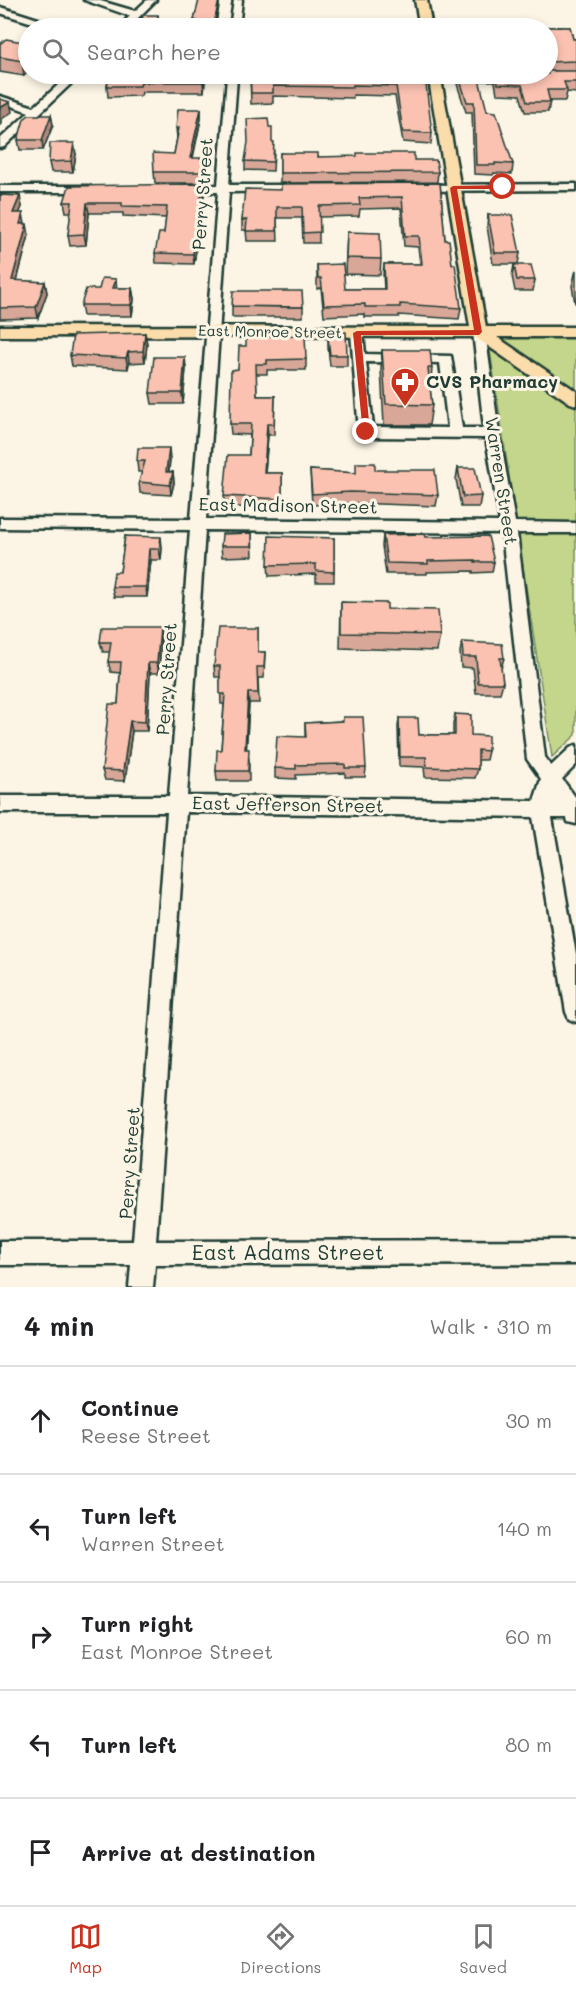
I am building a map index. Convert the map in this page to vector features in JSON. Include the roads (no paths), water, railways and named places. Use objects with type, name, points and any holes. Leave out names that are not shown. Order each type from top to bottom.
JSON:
[{"type":"main road","points":[[421,0],[424,18]]},
{"type":"main road","name":"Warren Street","points":[[435,84],[479,332]]},
{"type":"main road","name":"East Monroe Street","points":[[0,331],[576,332]]},
{"type":"main road","points":[[479,332],[576,399]]},
{"type":"street","points":[[88,0],[137,15]]},
{"type":"street","points":[[134,18],[152,0]]},
{"type":"street","points":[[236,18],[237,0]]},
{"type":"street","points":[[0,10],[25,18]]},
{"type":"street","points":[[0,145],[64,84]]},
{"type":"street","name":"Perry Street","points":[[141,1287],[231,84]]},
{"type":"street","points":[[0,99],[36,111]]},
{"type":"street","points":[[405,188],[576,187]]},
{"type":"street","points":[[165,189],[310,188]]},
{"type":"street","points":[[0,189],[106,189]]},
{"type":"street","name":"Warren Street","points":[[479,332],[492,433],[509,528],[536,759],[575,813]]},
{"type":"street","points":[[357,333],[366,432],[492,433]]},
{"type":"street","points":[[359,358],[446,359],[456,432]]},
{"type":"street","name":"East Madison Street","points":[[0,523],[576,528]]},
{"type":"street","points":[[576,753],[550,779],[541,810],[576,1012]]},
{"type":"street","name":"East Jefferson Street","points":[[0,804],[177,804],[541,810],[575,813]]},
{"type":"street","name":"East Adams Street","points":[[0,1253],[576,1252]]},
{"type":"place","name":"CVS Pharmacy","points":[[405,408]]}]
